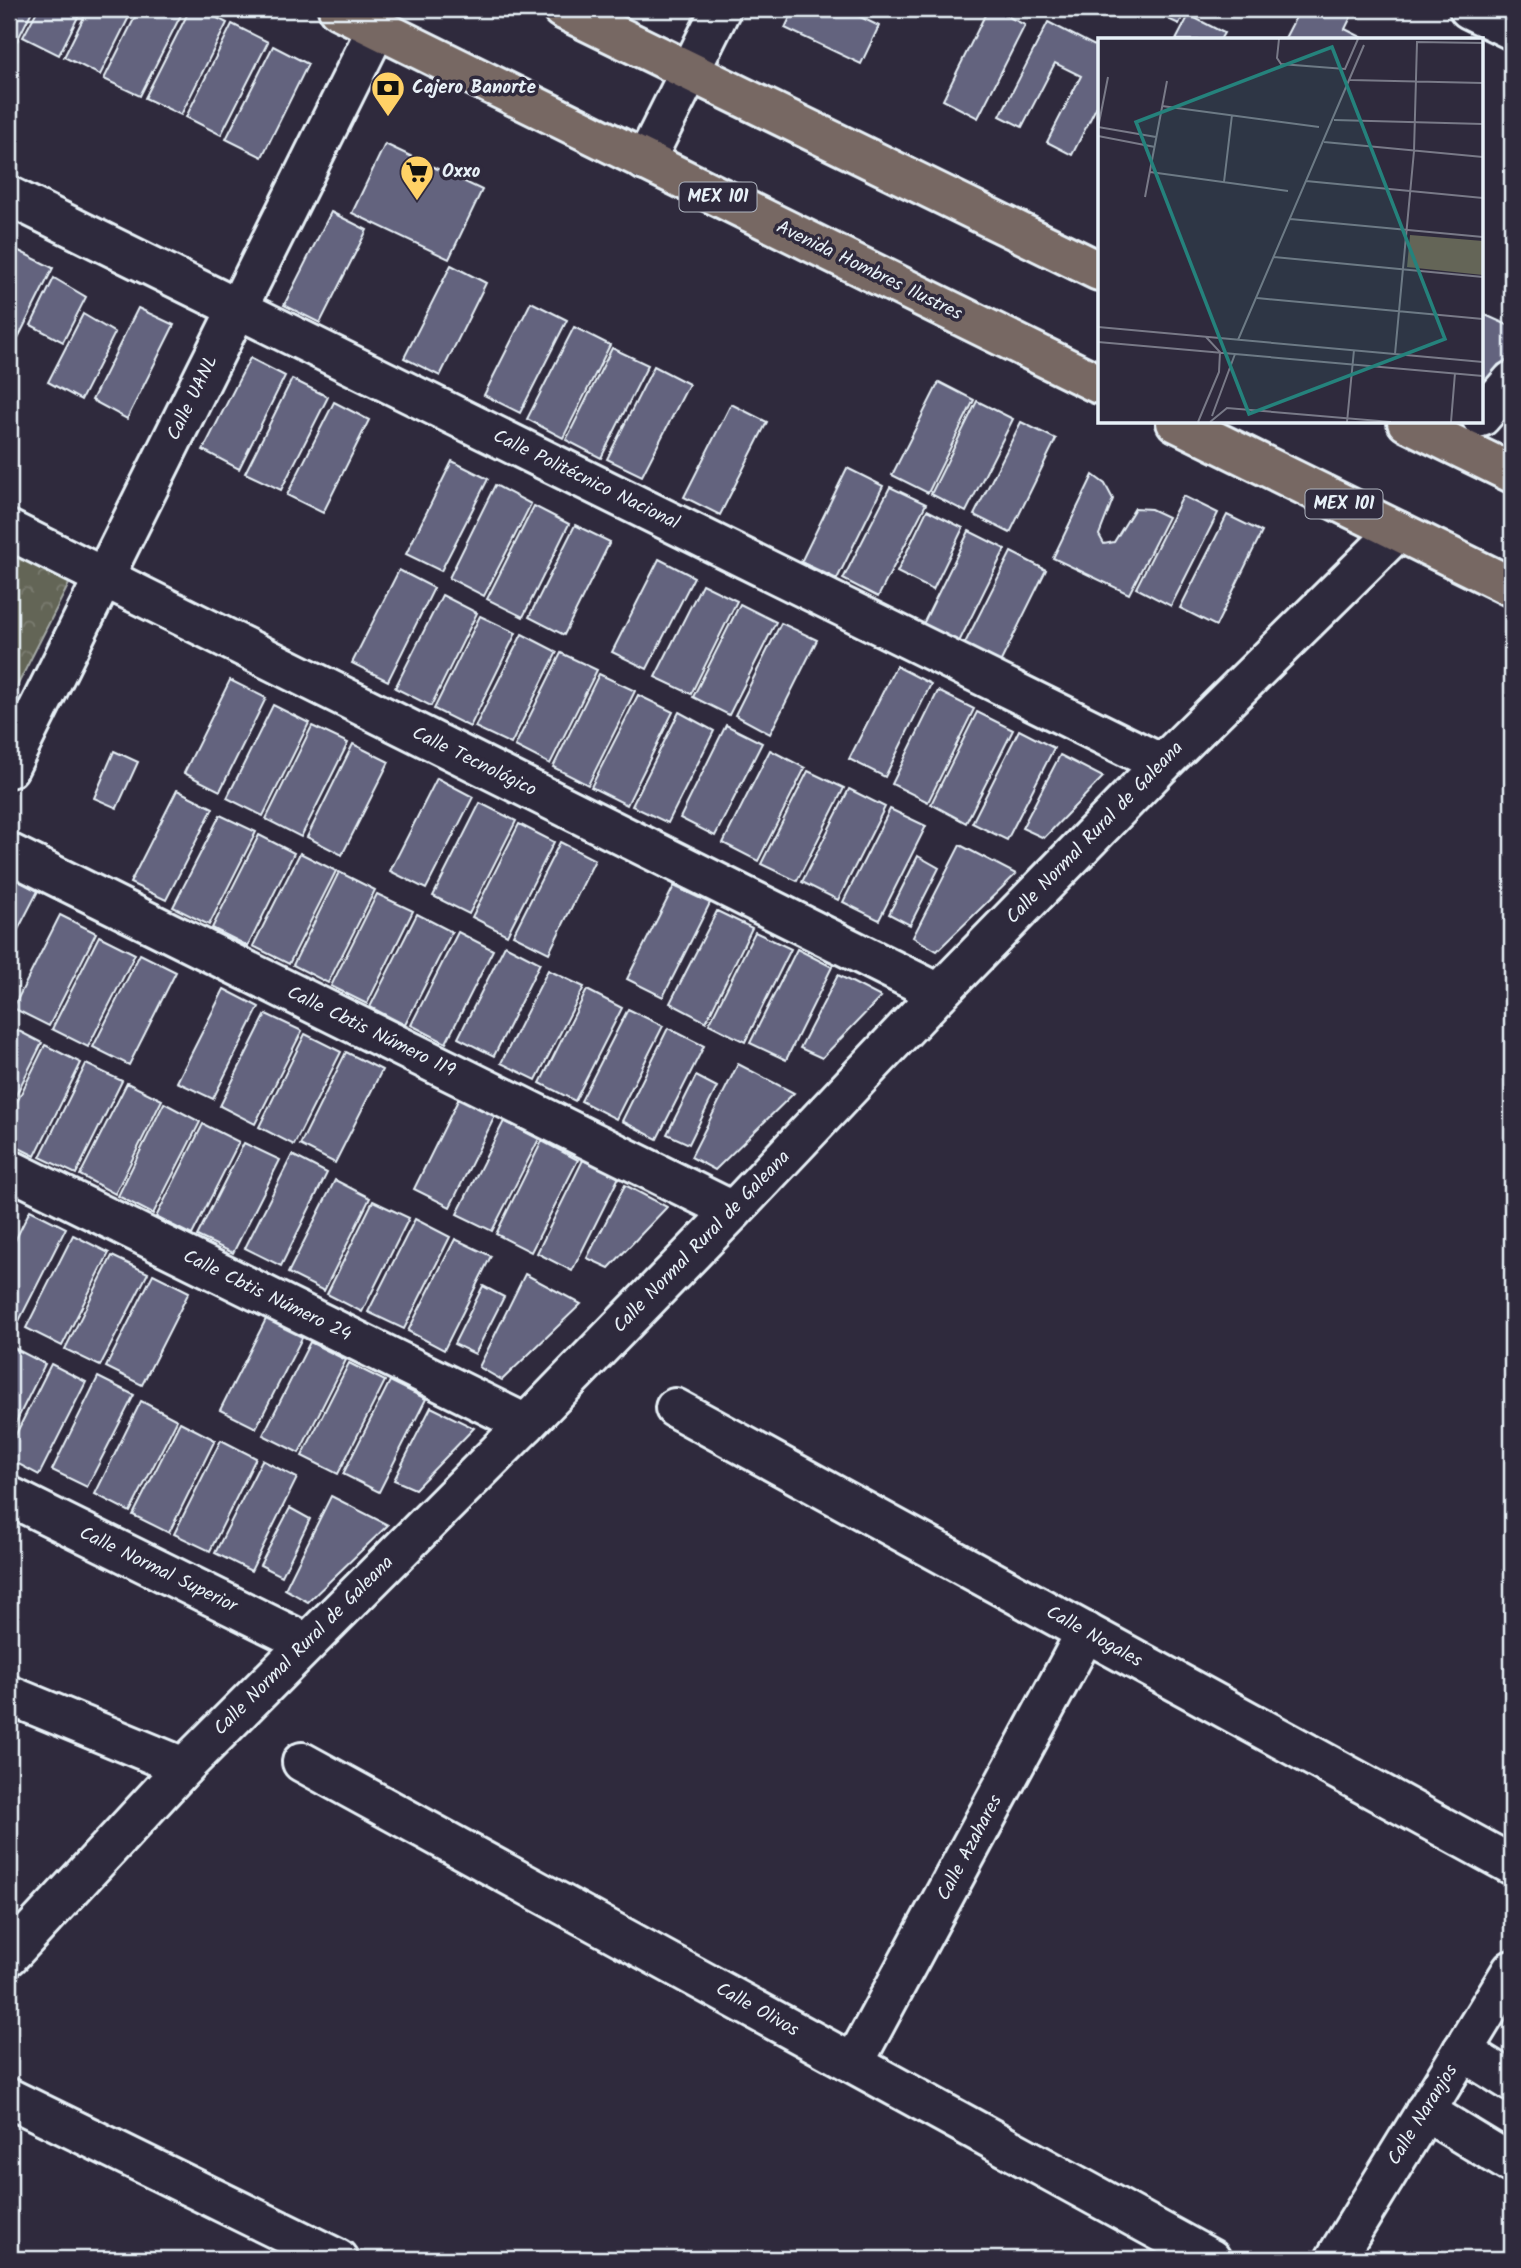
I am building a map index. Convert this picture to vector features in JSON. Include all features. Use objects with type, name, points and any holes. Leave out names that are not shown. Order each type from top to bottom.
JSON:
[{"type":"main road","name":"Avenida Hombres Ilustres","points":[[338,9],[1098,384]]},
{"type":"main road","points":[[562,9],[1098,271]]},
{"type":"main road","name":"MEX 101","points":[[1180,424],[1512,587]]},
{"type":"main road","points":[[1418,424],[1512,445]]},
{"type":"main road","points":[[1470,434],[1512,473]]},
{"type":"street","points":[[645,161],[721,9]]},
{"type":"street","points":[[1469,9],[1512,30]]},
{"type":"street","name":"Calle UANL","points":[[9,768],[377,28]]},
{"type":"street","name":"Calle Politécnico Nacional","points":[[9,197],[1163,764]]},
{"type":"street","points":[[1482,419],[1512,381]]},
{"type":"street","name":"Calle Tecnológico","points":[[9,530],[939,993]]},
{"type":"street","name":"Calle Normal Rural de Galeana","points":[[9,1956],[184,1767],[526,1424],[939,993],[1163,764],[1398,531]]},
{"type":"street","name":"Calle Cbtis Número 119","points":[[9,853],[733,1211]]},
{"type":"street","name":"Calle Cbtis Número 24","points":[[9,1169],[526,1424]]},
{"type":"street","name":"Calle Nogales","points":[[675,1408],[1512,1866]]},
{"type":"street","name":"Calle Normal Superior","points":[[9,1496],[307,1643]]},
{"type":"street","name":"Calle Azahares","points":[[854,2063],[1086,1632]]},
{"type":"street","points":[[9,1695],[184,1767]]},
{"type":"street","name":"Calle Olivos","points":[[302,1762],[1211,2259]]},
{"type":"street","name":"Calle Naranjos","points":[[1335,2259],[1512,1970]]},
{"type":"street","points":[[1462,2051],[1512,2082]]},
{"type":"street","points":[[9,2098],[338,2259]]},
{"type":"street","points":[[1425,2111],[1512,2164]]},
{"type":"green space","points":[[9,552],[70,582],[9,702]]},
{"type":"building","points":[[9,9],[33,9],[17,41],[9,37]]},
{"type":"building","points":[[38,9],[82,9],[59,55],[23,37]]},
{"type":"building","points":[[88,9],[133,9],[100,75],[64,57]]},
{"type":"building","points":[[139,9],[184,9],[140,96],[104,79]]},
{"type":"building","points":[[190,9],[200,9],[227,23],[181,115],[145,98]]},
{"type":"building","points":[[794,9],[844,9],[879,26],[861,64],[785,28]]},
{"type":"building","points":[[988,9],[1025,25],[978,118],[943,100]]},
{"type":"building","points":[[1146,9],[1186,9],[1179,24]]},
{"type":"building","points":[[1300,9],[1355,9],[1345,29],[1363,38],[1285,38]]},
{"type":"building","points":[[1189,15],[1224,33],[1221,38],[1177,38]]},
{"type":"building","points":[[1048,22],[1098,47],[1098,104],[1072,155],[1047,142],[1081,76],[1055,63],[1022,127],[1000,116]]},
{"type":"building","points":[[232,24],[268,42],[221,135],[186,117]]},
{"type":"building","points":[[273,46],[308,64],[262,157],[226,139]]},
{"type":"building","name":"Oxxo","points":[[385,144],[482,190],[449,259],[352,213]]},
{"type":"building","points":[[331,212],[367,230],[320,323],[284,305]]},
{"type":"building","points":[[17,250],[53,268],[9,356],[9,267]]},
{"type":"building","points":[[451,265],[486,283],[440,376],[404,358]]},
{"type":"building","points":[[54,278],[86,297],[63,342],[31,325]]},
{"type":"building","points":[[531,302],[567,320],[520,413],[484,395]]},
{"type":"building","points":[[138,308],[174,325],[127,419],[92,400]]},
{"type":"building","points":[[1482,313],[1512,327],[1512,360],[1490,381],[1482,377]]},
{"type":"building","points":[[83,314],[115,333],[81,400],[48,382]]},
{"type":"building","points":[[574,327],[610,345],[563,438],[527,419]]},
{"type":"building","points":[[612,348],[648,365],[601,458],[566,440]]},
{"type":"building","points":[[250,358],[285,376],[239,469],[203,450]]},
{"type":"building","points":[[654,366],[689,384],[642,476],[607,459]]},
{"type":"building","points":[[292,379],[328,397],[281,490],[245,473]]},
{"type":"building","points":[[939,382],[974,400],[928,493],[892,475]]},
{"type":"building","points":[[977,401],[1013,419],[966,512],[931,494]]},
{"type":"building","points":[[334,402],[369,420],[323,513],[287,495]]},
{"type":"building","points":[[731,404],[767,422],[720,515],[684,497]]},
{"type":"building","points":[[1021,422],[1056,439],[1010,533],[974,515]]},
{"type":"building","points":[[452,461],[488,479],[441,571],[406,554]]},
{"type":"building","points":[[847,468],[883,486],[837,579],[801,562]]},
{"type":"building","points":[[1093,475],[1105,484],[1113,499],[1099,535],[1104,544],[1114,542],[1135,508],[1151,509],[1168,517],[1129,594],[1053,558]]},
{"type":"building","points":[[495,485],[531,504],[484,596],[449,578]]},
{"type":"building","points":[[890,487],[926,504],[878,597],[843,579]]},
{"type":"building","points":[[1183,496],[1218,513],[1171,606],[1136,588]]},
{"type":"building","points":[[534,506],[569,524],[523,617],[487,599]]},
{"type":"building","points":[[927,510],[963,528],[933,590],[897,572]]},
{"type":"building","points":[[1227,515],[1262,532],[1216,626],[1180,608]]},
{"type":"building","points":[[575,525],[610,542],[564,635],[529,617]]},
{"type":"building","points":[[969,531],[1005,549],[959,642],[923,624]]},
{"type":"building","points":[[1011,552],[1046,570],[1000,663],[964,645]]},
{"type":"building","points":[[659,559],[694,577],[647,669],[612,652]]},
{"type":"building","points":[[399,570],[434,588],[388,681],[352,663]]},
{"type":"building","points":[[702,584],[737,601],[691,694],[655,677]]},
{"type":"building","points":[[442,595],[477,613],[431,706],[395,688]]},
{"type":"building","points":[[740,604],[776,622],[729,715],[693,697]]},
{"type":"building","points":[[480,616],[516,633],[470,727],[434,709]]},
{"type":"building","points":[[781,623],[817,640],[770,734],[735,715]]},
{"type":"building","points":[[522,634],[557,652],[511,744],[475,727]]},
{"type":"building","points":[[561,653],[597,670],[550,764],[515,746]]},
{"type":"building","points":[[896,666],[931,684],[885,777],[849,759]]},
{"type":"building","points":[[599,674],[635,691],[588,785],[553,767]]},
{"type":"building","points":[[230,680],[266,698],[220,791],[184,773]]},
{"type":"building","points":[[938,691],[974,709],[928,802],[892,784]]},
{"type":"building","points":[[638,695],[673,712],[627,805],[591,787]]},
{"type":"building","points":[[273,705],[309,723],[263,816],[227,798]]},
{"type":"building","points":[[679,712],[714,731],[668,823],[632,806]]},
{"type":"building","points":[[977,712],[1013,730],[966,823],[931,804]]},
{"type":"building","points":[[726,725],[762,743],[715,836],[680,818]]},
{"type":"building","points":[[312,726],[348,743],[301,837],[266,819]]},
{"type":"building","points":[[1019,730],[1054,748],[1007,840],[972,823]]},
{"type":"building","points":[[353,744],[389,762],[342,855],[307,837]]},
{"type":"building","points":[[770,750],[805,768],[758,861],[723,843]]},
{"type":"building","points":[[114,751],[138,762],[117,808],[94,798]]},
{"type":"building","points":[[1060,755],[1103,777],[1044,838],[1022,828]]},
{"type":"building","points":[[808,771],[844,788],[797,881],[761,864]]},
{"type":"building","points":[[437,778],[473,797],[426,889],[390,871]]},
{"type":"building","points":[[849,789],[885,807],[838,900],[802,882]]},
{"type":"building","points":[[177,790],[213,808],[166,900],[130,883]]},
{"type":"building","points":[[480,803],[516,821],[469,914],[433,896]]},
{"type":"building","points":[[890,809],[926,826],[879,920],[843,902]]},
{"type":"building","points":[[220,815],[256,832],[209,925],[173,907]]},
{"type":"building","points":[[519,824],[554,842],[507,935],[472,917]]},
{"type":"building","points":[[259,835],[294,853],[248,946],[212,928]]},
{"type":"building","points":[[560,842],[595,860],[549,953],[513,935]]},
{"type":"building","points":[[960,845],[1016,874],[937,951],[913,937]]},
{"type":"building","points":[[300,853],[336,871],[289,964],[253,946]]},
{"type":"building","points":[[918,856],[939,868],[910,925],[889,914]]},
{"type":"building","points":[[339,872],[375,890],[328,983],[293,965]]},
{"type":"building","points":[[9,876],[38,891],[9,947]]},
{"type":"building","points":[[674,886],[710,903],[663,997],[627,979]]},
{"type":"building","points":[[377,894],[413,911],[367,1004],[331,986]]},
{"type":"building","points":[[717,911],[752,928],[706,1022],[670,1003]]},
{"type":"building","points":[[417,914],[452,932],[405,1025],[370,1007]]},
{"type":"building","points":[[60,915],[96,933],[49,1026],[13,1008]]},
{"type":"building","points":[[458,932],[493,950],[446,1043],[411,1025]]},
{"type":"building","points":[[755,932],[791,949],[745,1042],[709,1024]]},
{"type":"building","points":[[99,936],[135,954],[88,1047],[52,1029]]},
{"type":"building","points":[[505,945],[540,963],[494,1056],[458,1038]]},
{"type":"building","points":[[797,949],[832,967],[786,1060],[750,1043]]},
{"type":"building","points":[[140,954],[176,972],[129,1065],[93,1047]]},
{"type":"building","points":[[548,970],[584,987],[536,1080],[501,1063]]},
{"type":"building","points":[[838,975],[881,997],[822,1058],[800,1048]]},
{"type":"building","points":[[224,989],[259,1007],[213,1099],[177,1082]]},
{"type":"building","points":[[587,990],[622,1008],[575,1101],[540,1083]]},
{"type":"building","points":[[628,1009],[663,1026],[616,1119],[581,1101]]},
{"type":"building","points":[[266,1014],[302,1031],[255,1124],[220,1106]]},
{"type":"building","points":[[9,1026],[42,1043],[9,1109]]},
{"type":"building","points":[[668,1028],[704,1046],[657,1139],[622,1121]]},
{"type":"building","points":[[305,1034],[341,1052],[294,1145],[259,1127]]},
{"type":"building","points":[[45,1045],[81,1063],[35,1156],[9,1143],[9,1118]]},
{"type":"building","points":[[346,1052],[382,1070],[335,1163],[300,1145]]},
{"type":"building","points":[[86,1064],[122,1081],[76,1174],[40,1157]]},
{"type":"building","points":[[738,1064],[794,1093],[715,1170],[691,1157]]},
{"type":"building","points":[[696,1076],[717,1087],[689,1144],[667,1134]]},
{"type":"building","points":[[127,1083],[162,1100],[115,1194],[80,1175]]},
{"type":"building","points":[[460,1096],[496,1114],[450,1207],[414,1189]]},
{"type":"building","points":[[164,1103],[200,1122],[153,1214],[118,1196]]},
{"type":"building","points":[[504,1121],[539,1139],[492,1231],[457,1214]]},
{"type":"building","points":[[203,1124],[239,1142],[192,1235],[156,1217]]},
{"type":"building","points":[[542,1141],[578,1160],[531,1252],[496,1234]]},
{"type":"building","points":[[244,1143],[280,1160],[233,1253],[197,1236]]},
{"type":"building","points":[[292,1155],[327,1173],[281,1266],[245,1248]]},
{"type":"building","points":[[583,1160],[619,1177],[572,1271],[537,1253]]},
{"type":"building","points":[[335,1180],[370,1198],[324,1291],[288,1273]]},
{"type":"building","points":[[625,1185],[667,1207],[609,1268],[587,1258]]},
{"type":"building","points":[[373,1201],[409,1218],[362,1312],[327,1294]]},
{"type":"building","points":[[30,1210],[66,1228],[19,1321],[9,1316],[9,1253]]},
{"type":"building","points":[[415,1219],[450,1237],[404,1329],[368,1312]]},
{"type":"building","points":[[73,1235],[109,1253],[62,1346],[26,1328]]},
{"type":"building","points":[[455,1239],[491,1256],[444,1350],[408,1331]]},
{"type":"building","points":[[112,1256],[148,1273],[100,1366],[65,1349]]},
{"type":"building","points":[[153,1274],[189,1292],[142,1385],[106,1367]]},
{"type":"building","points":[[525,1274],[581,1304],[502,1380],[479,1367]]},
{"type":"building","points":[[483,1286],[504,1297],[475,1354],[454,1344]]},
{"type":"building","points":[[267,1317],[303,1336],[256,1428],[220,1410]]},
{"type":"building","points":[[310,1342],[346,1360],[299,1453],[263,1435]]},
{"type":"building","points":[[10,1346],[45,1364],[9,1436],[9,1348]]},
{"type":"building","points":[[349,1363],[385,1381],[338,1474],[302,1456]]},
{"type":"building","points":[[51,1364],[86,1382],[39,1475],[9,1459],[9,1448]]},
{"type":"building","points":[[98,1377],[134,1395],[87,1487],[52,1470]]},
{"type":"building","points":[[390,1381],[426,1399],[379,1492],[343,1474]]},
{"type":"building","points":[[141,1401],[177,1420],[130,1512],[95,1494]]},
{"type":"building","points":[[431,1407],[474,1428],[415,1489],[394,1480]]},
{"type":"building","points":[[180,1422],[215,1440],[169,1533],[133,1515]]},
{"type":"building","points":[[221,1440],[256,1458],[210,1551],[174,1534]]},
{"type":"building","points":[[262,1460],[297,1478],[251,1571],[215,1553]]},
{"type":"building","points":[[331,1496],[388,1525],[308,1602],[285,1589]]},
{"type":"building","points":[[290,1508],[310,1519],[282,1576],[260,1565]]},
{"type":"place","name":"Cajero Banorte","points":[[388,118]]},
{"type":"place","name":"Oxxo","points":[[417,202]]}]
